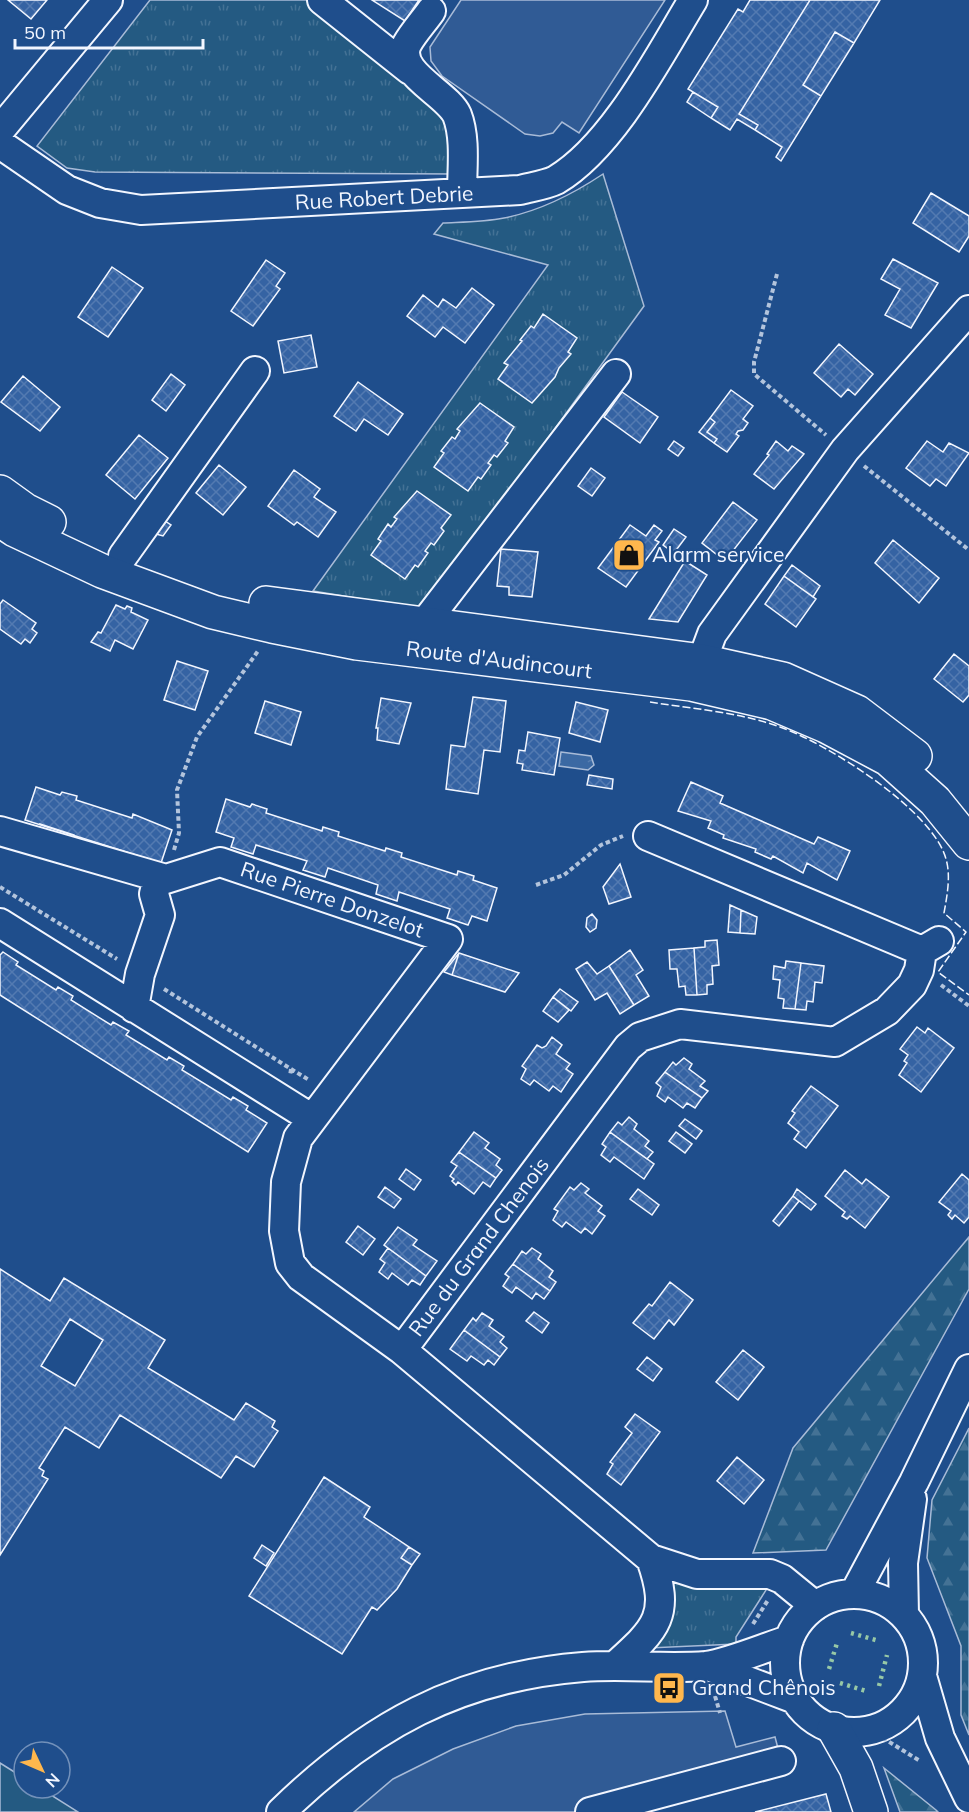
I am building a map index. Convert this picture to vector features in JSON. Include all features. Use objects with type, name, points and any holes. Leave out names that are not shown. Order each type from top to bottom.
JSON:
[{"type":"main road","name":"Route d'Audincourt","points":[[0,492],[25,510],[123,556],[219,590],[276,606],[702,661],[783,679],[857,712],[910,751],[969,811]]},
{"type":"main road","name":"Route d'Audincourt","points":[[0,520],[15,530],[102,571],[213,612],[272,626],[357,643],[691,684],[772,703],[826,726],[888,759],[935,801],[969,843]]},
{"type":"main road","points":[[834,1729],[856,1768],[871,1812]]},
{"type":"street","points":[[0,130],[108,0]]},
{"type":"street","points":[[322,0],[444,98],[457,115],[462,139],[462,194]]},
{"type":"street","name":"Rue Robert Debrie","points":[[0,144],[67,190],[100,203],[141,210],[520,190],[555,180],[597,146],[642,82],[693,0]]},
{"type":"street","points":[[410,70],[406,46],[431,11]]},
{"type":"street","points":[[702,661],[712,634],[845,450],[969,310]]},
{"type":"street","points":[[123,556],[255,371]]},
{"type":"street","name":"Route d'Audincourt","points":[[423,625],[616,374]]},
{"type":"street","points":[[0,831],[162,878],[154,894],[160,915],[140,974],[134,1008]]},
{"type":"street","points":[[648,836],[927,954]]},
{"type":"street","name":"Rue Pierre Donzelot","points":[[162,878],[220,862],[448,939],[311,1118],[298,1138],[286,1182],[284,1231],[290,1263],[301,1277],[402,1350]]},
{"type":"street","points":[[0,923],[311,1118]]},
{"type":"street","name":"Rue du Grand Chenois","points":[[815,1606],[782,1579],[770,1574],[697,1574],[651,1559],[402,1350],[628,1047],[640,1037],[680,1024],[835,1042],[887,1011],[912,985],[927,954]]},
{"type":"street","points":[[854,1593],[914,1482],[969,1369]]},
{"type":"street","points":[[904,1615],[903,1563],[914,1482]]},
{"type":"street","points":[[616,1665],[643,1641],[660,1608],[662,1588],[651,1559]]},
{"type":"street","points":[[922,1676],[915,1696],[901,1714],[881,1727],[858,1732],[834,1729],[805,1713],[795,1699],[787,1680],[785,1660],[789,1640],[799,1620],[815,1606],[833,1597],[854,1593],[881,1599],[904,1615],[917,1633],[923,1654],[922,1676],[929,1709],[940,1738],[969,1798]]},
{"type":"street","points":[[281,1812],[318,1776],[365,1740],[420,1709],[480,1686],[528,1674],[616,1665],[708,1666],[789,1640]]},
{"type":"street","points":[[708,1666],[795,1699]]},
{"type":"street","points":[[590,1812],[781,1761]]},
{"type":"path","points":[[777,274],[754,362],[754,374],[969,550]]},
{"type":"path","points":[[162,878],[179,833],[177,790],[197,737],[255,657],[272,626]]},
{"type":"path","points":[[536,885],[564,875],[601,844],[623,836],[648,836]]},
{"type":"path","points":[[927,954],[969,1006]]},
{"type":"green space","points":[[150,0],[309,0],[447,113],[456,174],[95,172],[67,168],[37,146]]},
{"type":"green space","points":[[603,174],[644,306],[424,609],[313,591],[548,265],[434,234],[443,223],[496,219],[530,211],[568,195]]},
{"type":"green space","points":[[969,1237],[969,1289],[826,1550],[753,1553],[793,1448]]},
{"type":"green space","points":[[969,1428],[969,1735],[961,1715],[961,1646],[927,1558],[932,1500]]},
{"type":"green space","points":[[671,1580],[768,1587],[736,1637],[736,1644],[649,1648]]},
{"type":"green space","points":[[0,1763],[12,1770],[12,1800],[59,1800],[78,1812],[0,1812]]},
{"type":"green space","points":[[884,1768],[936,1810],[938,1812],[900,1812]]},
{"type":"shaded area","points":[[461,0],[665,0],[579,133],[562,122],[553,133],[540,136],[525,134],[442,76],[431,61],[430,47]]},
{"type":"shaded area","points":[[725,1711],[736,1747],[775,1737],[785,1775],[642,1812],[354,1812],[393,1779],[453,1749],[516,1726],[585,1714]]},
{"type":"water","points":[[561,752],[591,756],[594,765],[588,770],[559,766]]},
{"type":"building","points":[[8,0],[47,0],[31,19]]},
{"type":"building","points":[[372,0],[419,0],[405,21]]},
{"type":"building","points":[[750,0],[810,0],[739,114],[758,125],[755,130],[737,119],[730,130],[711,118],[718,107],[688,89],[738,9],[743,12]]},
{"type":"building","points":[[810,0],[880,0],[854,43],[835,32],[803,85],[821,96],[781,161],[776,157],[782,147],[755,130],[758,125],[739,114]]},
{"type":"building","points":[[835,32],[854,43],[821,96],[803,85]]},
{"type":"building","points":[[693,92],[718,107],[711,118],[687,102]]},
{"type":"building","points":[[931,193],[969,216],[969,236],[959,252],[913,223]]},
{"type":"building","points":[[893,259],[938,283],[911,328],[885,315],[900,289],[881,279]]},
{"type":"building","points":[[266,260],[285,273],[276,286],[280,289],[253,326],[231,311]]},
{"type":"building","points":[[112,267],[143,288],[108,337],[78,317]]},
{"type":"building","points":[[472,288],[494,305],[465,343],[443,327],[435,337],[407,316],[423,295],[438,307],[443,299],[456,308]]},
{"type":"building","points":[[543,314],[577,338],[568,352],[571,354],[559,368],[555,377],[532,403],[498,379],[508,365],[504,363],[531,326],[534,328]]},
{"type":"building","points":[[311,335],[317,367],[284,373],[278,341]]},
{"type":"building","points":[[839,344],[873,374],[855,395],[848,389],[841,397],[814,373]]},
{"type":"building","points":[[171,374],[185,385],[166,411],[152,400]]},
{"type":"building","points":[[23,376],[60,407],[40,431],[1,402]]},
{"type":"building","points":[[358,382],[403,414],[388,435],[364,419],[356,431],[334,416]]},
{"type":"building","points":[[731,390],[753,406],[743,419],[748,423],[743,430],[738,431],[736,434],[739,436],[727,452],[714,443],[717,439],[707,432],[715,422],[710,418]]},
{"type":"building","points":[[622,392],[658,417],[640,443],[604,417]]},
{"type":"building","points":[[480,403],[514,427],[505,441],[508,443],[497,457],[494,455],[488,463],[491,465],[481,479],[478,477],[468,491],[434,467],[444,453],[441,451],[452,437],[455,439],[460,431],[457,429]]},
{"type":"building","points":[[710,418],[715,422],[707,432],[717,439],[714,443],[699,432]]},
{"type":"building","points":[[139,435],[168,458],[135,499],[106,475]]},
{"type":"building","points":[[674,441],[684,448],[678,456],[668,449]]},
{"type":"building","points":[[776,441],[788,451],[792,446],[804,454],[774,489],[754,474],[769,455],[767,454]]},
{"type":"building","points":[[927,441],[943,452],[949,443],[969,453],[946,486],[936,479],[930,486],[906,468]]},
{"type":"building","points":[[219,465],[246,487],[223,515],[196,493]]},
{"type":"building","points":[[591,468],[605,478],[592,496],[578,486]]},
{"type":"building","points":[[294,470],[320,489],[314,497],[336,512],[318,537],[297,522],[294,525],[268,506]]},
{"type":"building","points":[[417,491],[451,515],[441,528],[444,531],[434,545],[431,543],[425,551],[428,553],[418,567],[415,565],[405,579],[371,555],[381,541],[378,539],[388,524],[391,527],[397,519],[394,517]]},
{"type":"building","points":[[733,502],[757,520],[725,561],[702,543]]},
{"type":"building","points":[[159,517],[171,525],[163,536],[149,532]]},
{"type":"building","name":"Alarm service","points":[[630,525],[646,536],[654,525],[662,531],[655,540],[659,542],[626,587],[598,568]]},
{"type":"building","points":[[674,529],[686,537],[674,553],[663,545]]},
{"type":"building","points":[[893,540],[939,578],[919,603],[875,563]]},
{"type":"building","points":[[501,549],[538,552],[532,597],[509,595],[509,587],[497,586]]},
{"type":"building","points":[[685,561],[707,575],[678,622],[649,619]]},
{"type":"building","points":[[792,565],[820,586],[813,597],[784,576]]},
{"type":"building","points":[[784,576],[816,599],[796,627],[765,604]]},
{"type":"building","points":[[3,600],[36,623],[32,629],[37,633],[30,643],[25,639],[21,644],[0,629],[0,604]]},
{"type":"building","points":[[116,605],[125,609],[127,606],[132,608],[131,612],[148,620],[133,649],[115,640],[110,651],[91,642],[98,632],[101,633]]},
{"type":"building","points":[[954,654],[969,666],[969,695],[963,702],[934,679]]},
{"type":"building","points":[[177,661],[208,671],[195,710],[164,700]]},
{"type":"building","points":[[473,697],[506,701],[500,752],[484,750],[478,794],[446,789],[451,745],[465,747]]},
{"type":"building","points":[[381,698],[411,703],[399,744],[377,740],[378,728],[376,728]]},
{"type":"building","points":[[265,701],[301,712],[291,745],[255,733]]},
{"type":"building","points":[[576,702],[608,710],[600,742],[569,733]]},
{"type":"building","points":[[528,732],[560,738],[554,775],[522,770],[523,764],[517,763],[519,750],[525,751]]},
{"type":"building","points":[[589,775],[613,779],[612,789],[587,785]]},
{"type":"building","points":[[691,782],[723,796],[720,803],[814,844],[818,837],[850,851],[837,880],[807,863],[803,873],[773,856],[771,859],[755,852],[756,849],[723,838],[724,835],[708,828],[711,821],[678,811]]},
{"type":"building","points":[[36,787],[60,795],[62,792],[77,796],[76,800],[132,818],[133,814],[172,830],[161,863],[25,820]]},
{"type":"building","points":[[226,799],[250,807],[252,804],[267,809],[266,813],[322,831],[323,827],[339,832],[338,836],[385,851],[386,848],[402,853],[401,857],[457,875],[458,871],[474,876],[473,880],[497,888],[487,921],[472,916],[468,925],[447,918],[450,909],[399,892],[397,901],[376,894],[378,885],[328,868],[325,877],[303,870],[307,861],[256,845],[253,854],[231,847],[234,838],[216,832]]},
{"type":"building","points":[[40,824],[74,835],[73,838],[39,827]]},
{"type":"building","points":[[620,864],[631,897],[609,904],[603,887]]},
{"type":"building","points":[[730,905],[741,910],[740,933],[728,932]]},
{"type":"building","points":[[741,910],[757,917],[755,934],[740,933]]},
{"type":"building","points":[[592,914],[597,920],[596,928],[590,932],[586,927],[587,918]]},
{"type":"building","points":[[717,940],[719,965],[712,966],[713,984],[707,985],[707,994],[697,995],[694,948],[705,947],[705,941]]},
{"type":"building","points":[[694,948],[697,995],[686,995],[685,986],[679,987],[677,969],[670,969],[669,950]]},
{"type":"building","points":[[630,950],[643,970],[636,975],[649,996],[634,1005],[609,966]]},
{"type":"building","points":[[3,952],[18,962],[16,965],[56,990],[58,987],[73,996],[71,1000],[111,1025],[113,1022],[129,1031],[126,1035],[167,1060],[169,1057],[184,1066],[182,1070],[231,1100],[233,1097],[248,1106],[246,1110],[267,1123],[248,1152],[0,995],[0,955]]},
{"type":"building","points":[[459,953],[452,975],[444,972]]},
{"type":"building","points":[[459,953],[519,973],[505,992],[452,975]]},
{"type":"building","points":[[786,961],[801,963],[795,1009],[783,1008],[784,999],[778,998],[780,980],[773,979],[774,966],[785,968]]},
{"type":"building","points":[[587,962],[597,974],[609,966],[634,1005],[620,1014],[607,993],[595,1000],[576,969]]},
{"type":"building","points":[[801,963],[824,966],[822,983],[815,982],[813,1002],[807,1001],[806,1010],[795,1009]]},
{"type":"building","points":[[560,989],[578,1002],[571,1011],[553,997]]},
{"type":"building","points":[[553,997],[569,1010],[558,1022],[543,1011]]},
{"type":"building","points":[[917,1027],[925,1033],[928,1028],[954,1048],[921,1092],[899,1075],[907,1063],[904,1061],[908,1055],[900,1049]]},
{"type":"building","points":[[552,1037],[562,1045],[556,1054],[570,1064],[566,1069],[573,1074],[561,1092],[553,1086],[549,1091],[534,1080],[530,1085],[521,1079],[526,1069],[522,1066],[537,1045],[542,1048],[546,1046]]},
{"type":"building","points":[[684,1058],[692,1064],[689,1069],[705,1081],[700,1086],[708,1091],[702,1098],[665,1072],[673,1062],[676,1065]]},
{"type":"building","points":[[665,1072],[702,1098],[695,1108],[687,1103],[683,1108],[668,1097],[665,1102],[657,1096],[661,1087],[656,1083]]},
{"type":"building","points":[[811,1086],[838,1106],[806,1148],[794,1139],[799,1132],[788,1123],[795,1113],[792,1111]]},
{"type":"building","points":[[629,1117],[637,1124],[634,1129],[649,1141],[645,1146],[653,1152],[647,1159],[610,1132],[618,1122],[622,1125]]},
{"type":"building","points":[[685,1119],[702,1131],[696,1139],[679,1126]]},
{"type":"building","points":[[474,1132],[489,1143],[485,1148],[500,1159],[496,1165],[502,1170],[496,1178],[459,1152]]},
{"type":"building","points":[[610,1132],[654,1164],[644,1179],[614,1157],[610,1162],[601,1155],[606,1147],[602,1144]]},
{"type":"building","points":[[676,1132],[692,1144],[685,1153],[669,1141]]},
{"type":"building","points":[[459,1152],[496,1178],[490,1187],[483,1182],[474,1194],[458,1182],[456,1185],[452,1181],[454,1179],[450,1176],[457,1166],[451,1162]]},
{"type":"building","points":[[406,1169],[421,1180],[414,1190],[399,1179]]},
{"type":"building","points":[[845,1170],[862,1184],[866,1179],[889,1197],[865,1228],[850,1216],[847,1219],[842,1216],[845,1212],[825,1196]]},
{"type":"building","points":[[962,1174],[969,1180],[969,1217],[964,1223],[955,1215],[952,1219],[948,1215],[951,1211],[939,1202]]},
{"type":"building","points":[[581,1183],[589,1189],[585,1193],[602,1206],[598,1211],[605,1216],[592,1234],[585,1228],[581,1233],[566,1222],[562,1227],[553,1220],[558,1211],[554,1209],[570,1187],[574,1190]]},
{"type":"building","points":[[385,1187],[401,1199],[394,1208],[378,1197]]},
{"type":"building","points":[[638,1189],[659,1205],[652,1215],[630,1199]]},
{"type":"building","points":[[797,1189],[816,1204],[811,1210],[793,1196]]},
{"type":"building","points":[[793,1196],[799,1201],[779,1226],[773,1221]]},
{"type":"building","points":[[358,1226],[375,1239],[363,1255],[346,1242]]},
{"type":"building","points":[[398,1227],[417,1240],[413,1245],[437,1261],[426,1276],[384,1245]]},
{"type":"building","points":[[388,1248],[426,1276],[420,1285],[412,1280],[408,1285],[392,1273],[388,1279],[379,1272],[385,1263],[380,1259]]},
{"type":"building","points":[[532,1248],[541,1254],[538,1259],[553,1271],[549,1277],[556,1282],[550,1291],[513,1264],[522,1251],[526,1254]]},
{"type":"building","points":[[513,1264],[550,1291],[544,1299],[536,1293],[532,1299],[516,1287],[512,1293],[503,1286],[509,1277],[505,1274]]},
{"type":"building","points":[[0,1269],[50,1301],[64,1278],[165,1340],[148,1368],[234,1420],[246,1403],[275,1421],[272,1427],[278,1431],[254,1467],[236,1456],[221,1478],[120,1415],[99,1448],[65,1427],[39,1468],[44,1471],[42,1476],[48,1479],[0,1555]],"holes":[[[70,1319],[103,1340],[75,1386],[41,1366]]]},
{"type":"building","points":[[670,1282],[693,1300],[674,1325],[669,1320],[654,1339],[633,1323],[649,1304],[652,1306]]},
{"type":"building","points":[[534,1312],[549,1323],[542,1333],[526,1321]]},
{"type":"building","points":[[482,1313],[493,1320],[489,1326],[504,1337],[500,1342],[507,1348],[500,1357],[464,1330],[473,1318],[476,1321]]},
{"type":"building","points":[[464,1330],[500,1357],[494,1365],[488,1360],[484,1365],[471,1356],[467,1361],[450,1349]]},
{"type":"building","points":[[743,1350],[764,1367],[738,1400],[716,1382]]},
{"type":"building","points":[[647,1357],[662,1369],[653,1381],[637,1369]]},
{"type":"building","points":[[635,1414],[660,1432],[621,1485],[607,1474],[613,1464],[610,1462],[632,1433],[625,1427]]},
{"type":"building","points":[[737,1457],[764,1480],[744,1504],[717,1481]]},
{"type":"building","points":[[324,1477],[370,1507],[364,1517],[409,1547],[401,1558],[412,1565],[397,1589],[377,1610],[372,1607],[342,1654],[249,1596]]},
{"type":"building","points":[[262,1545],[274,1553],[266,1566],[254,1558]]},
{"type":"building","points":[[409,1547],[420,1554],[412,1565],[401,1558]]},
{"type":"building","points":[[826,1794],[831,1812],[755,1812]]},
{"type":"hedge","points":[[851,1633],[879,1641]]},
{"type":"hedge","points":[[829,1669],[837,1643]]},
{"type":"hedge","points":[[879,1686],[887,1655]]},
{"type":"hedge","points":[[840,1683],[866,1691]]},
{"type":"fence","points":[[650,702],[732,714],[780,727],[824,747],[900,800],[921,820],[937,840],[946,859],[948,879],[944,913],[966,932],[938,972],[969,995]]},
{"type":"place","name":"Alarm service","points":[[629,555]]},
{"type":"place","name":"Grand Chênois","points":[[669,1688]]}]
